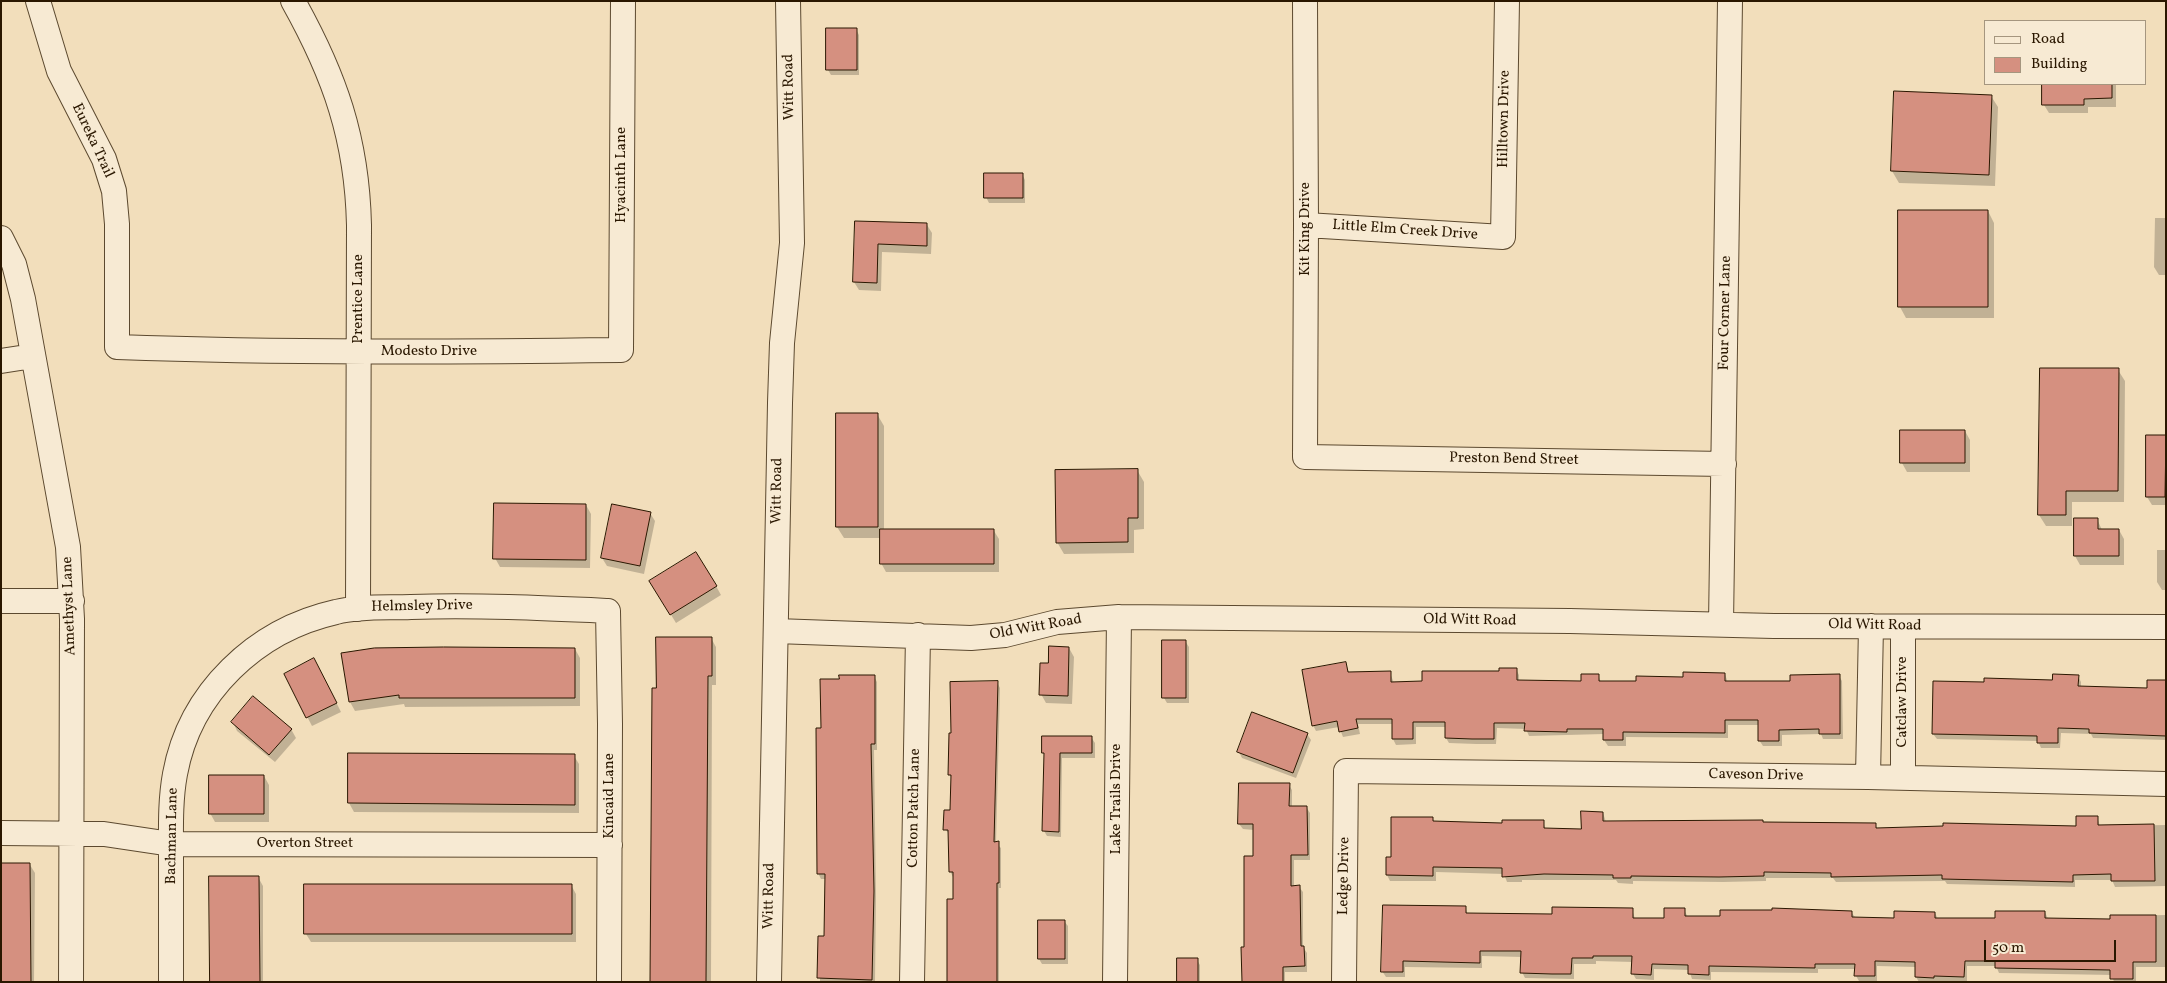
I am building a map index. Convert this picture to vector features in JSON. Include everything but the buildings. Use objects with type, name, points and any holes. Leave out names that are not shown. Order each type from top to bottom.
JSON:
[{"type":"street","name":"Eureka Trail","points":[[38,1],[59,71],[104,159],[114,191],[117,224],[117,347]]},
{"type":"street","name":"Prentice Lane","points":[[293,1],[330,73],[352,147],[358,199],[358,609]]},
{"type":"street","name":"Hyacinth Lane","points":[[621,350],[623,1]]},
{"type":"street","name":"Witt Road","points":[[769,982],[782,343],[792,243],[788,1]]},
{"type":"street","name":"Kit King Drive","points":[[1305,1],[1305,457]]},
{"type":"street","name":"Hilltown Drive","points":[[1503,237],[1508,1]]},
{"type":"street","name":"Four Corner Lane","points":[[1721,624],[1730,1]]},
{"type":"street","name":"Little Elm Creek Drive","points":[[1306,225],[1503,237]]},
{"type":"street","name":"Amethyst Lane","points":[[1,238],[19,281],[34,356],[63,521],[72,601],[71,982]]},
{"type":"street","name":"Modesto Drive","points":[[117,347],[359,352],[621,350]]},
{"type":"street","points":[[1,361],[34,356]]},
{"type":"street","name":"Preston Bend Street","points":[[1305,457],[1724,464]]},
{"type":"street","points":[[1,601],[72,601]]},
{"type":"street","name":"Helmsley Drive","points":[[247,654],[263,642],[299,623],[338,611],[474,605],[608,611]]},
{"type":"street","name":"Kincaid Lane","points":[[608,611],[609,982]]},
{"type":"street","name":"Old Witt Road","points":[[776,631],[990,637],[1057,622],[1119,617],[1570,621],[1903,627],[2166,627]]},
{"type":"street","name":"Lake Trails Drive","points":[[1115,982],[1119,617]]},
{"type":"street","points":[[1868,777],[1871,626]]},
{"type":"street","name":"Catclaw Drive","points":[[1903,627],[1903,778]]},
{"type":"street","name":"Cotton Patch Lane","points":[[912,982],[918,635]]},
{"type":"street","name":"Bachman Lane","points":[[171,982],[172,792],[178,760],[187,734],[210,693],[232,667],[247,654]]},
{"type":"street","name":"Caveson Drive","points":[[1346,771],[1868,777],[2166,784]]},
{"type":"street","name":"Ledge Drive","points":[[1344,982],[1346,771]]},
{"type":"street","name":"Overton Street","points":[[1,833],[104,834],[171,844],[610,845]]}]
